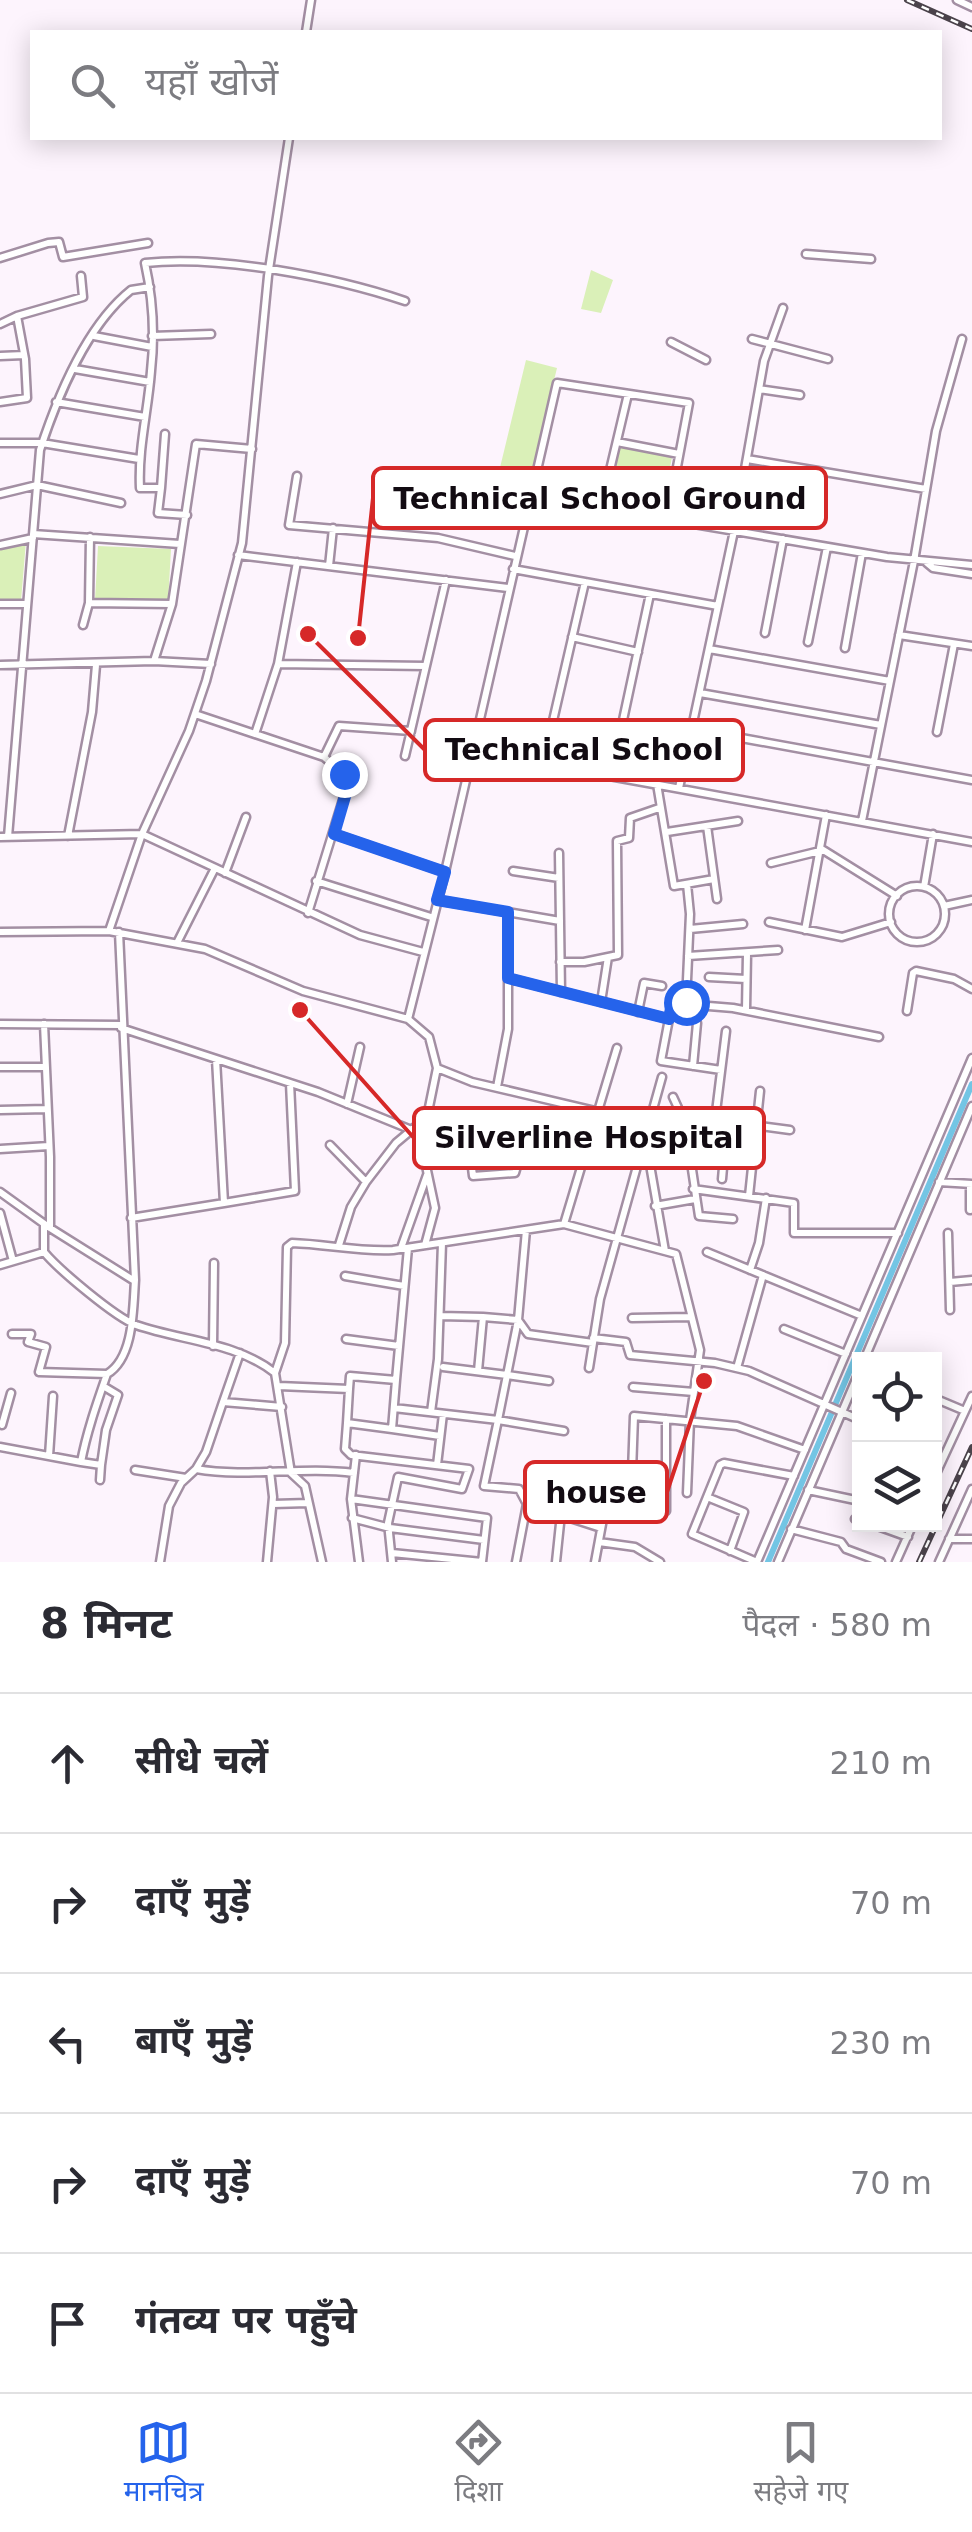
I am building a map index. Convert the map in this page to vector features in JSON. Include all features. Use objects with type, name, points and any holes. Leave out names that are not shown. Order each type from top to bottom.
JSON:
[{"type":"street","points":[[306,30],[311,0]]},
{"type":"street","points":[[957,0],[972,6]]},
{"type":"street","points":[[109,931],[142,834],[194,714],[238,555],[268,271],[289,140]]},
{"type":"street","points":[[0,258],[48,242],[59,242],[64,257],[148,243]]},
{"type":"street","points":[[806,254],[871,260]]},
{"type":"street","points":[[161,488],[140,488],[138,460],[152,347],[146,263],[213,262],[318,279],[405,301]]},
{"type":"street","points":[[0,324],[83,296],[81,276]]},
{"type":"street","points":[[150,287],[131,290],[120,298],[56,402],[42,443],[4,837],[142,834],[360,935],[423,952]]},
{"type":"street","points":[[679,788],[734,531],[759,389],[783,308]]},
{"type":"street","points":[[0,402],[26,398],[17,316]]},
{"type":"street","points":[[152,336],[212,334]]},
{"type":"street","points":[[94,336],[152,347]]},
{"type":"street","points":[[752,339],[828,359]]},
{"type":"street","points":[[862,821],[936,431],[962,339]]},
{"type":"street","points":[[671,342],[706,360]]},
{"type":"street","points":[[0,356],[24,355]]},
{"type":"street","points":[[75,368],[150,382]]},
{"type":"street","points":[[408,1018],[557,383],[689,404],[667,520]]},
{"type":"street","points":[[759,389],[800,395]]},
{"type":"street","points":[[601,508],[628,394]]},
{"type":"street","points":[[56,402],[145,418]]},
{"type":"street","points":[[165,434],[158,513],[187,516]]},
{"type":"street","points":[[617,442],[680,454]]},
{"type":"street","points":[[0,444],[42,443],[138,460]]},
{"type":"street","points":[[154,660],[172,604],[196,444],[252,448]]},
{"type":"street","points":[[747,460],[926,488]]},
{"type":"street","points":[[297,476],[289,525],[438,538],[515,556]]},
{"type":"street","points":[[0,494],[37,486],[121,503]]},
{"type":"street","points":[[530,496],[862,553],[972,565]]},
{"type":"street","points":[[329,566],[332,528]]},
{"type":"street","points":[[0,545],[33,536],[180,544]]},
{"type":"street","points":[[84,625],[89,603],[90,537]]},
{"type":"street","points":[[766,633],[783,540]]},
{"type":"street","points":[[808,642],[828,547]]},
{"type":"street","points":[[845,648],[862,553]]},
{"type":"street","points":[[238,555],[508,588]]},
{"type":"street","points":[[256,734],[278,664],[297,562]]},
{"type":"street","points":[[926,562],[933,568],[972,574]]},
{"type":"street","points":[[512,569],[718,606]]},
{"type":"street","points":[[406,756],[446,580]]},
{"type":"street","points":[[543,764],[585,582]]},
{"type":"street","points":[[611,776],[650,594]]},
{"type":"street","points":[[89,603],[172,604]]},
{"type":"street","points":[[0,604],[27,604]]},
{"type":"street","points":[[899,636],[972,646]]},
{"type":"street","points":[[572,638],[638,652]]},
{"type":"street","points":[[938,732],[954,644]]},
{"type":"street","points":[[709,649],[890,681]]},
{"type":"street","points":[[0,666],[154,660],[210,664]]},
{"type":"street","points":[[68,836],[92,712],[96,664]]},
{"type":"street","points":[[278,664],[426,666]]},
{"type":"street","points":[[700,693],[881,725]]},
{"type":"street","points":[[194,714],[324,757],[344,774],[346,793],[308,912]]},
{"type":"street","points":[[324,757],[340,726],[411,731]]},
{"type":"street","points":[[692,729],[972,780]]},
{"type":"street","points":[[472,751],[972,842]]},
{"type":"street","points":[[657,784],[658,808]]},
{"type":"street","points":[[560,962],[608,957],[618,952],[617,841],[630,838],[630,818],[658,808],[664,810],[674,886],[714,879]]},
{"type":"street","points":[[805,930],[826,815]]},
{"type":"street","points":[[225,874],[246,817]]},
{"type":"street","points":[[667,832],[738,821]]},
{"type":"street","points":[[707,826],[717,898]]},
{"type":"street","points":[[334,834],[445,872]]},
{"type":"street","points":[[924,888],[933,834]]},
{"type":"street","points":[[771,864],[820,850],[897,896]]},
{"type":"street","points":[[559,853],[561,992]]},
{"type":"street","points":[[177,943],[214,868]]},
{"type":"street","points":[[513,871],[559,878]]},
{"type":"street","points":[[316,882],[431,918]]},
{"type":"street","points":[[686,1002],[690,929],[687,884]]},
{"type":"street","points":[[910,887],[938,895],[944,906],[942,927],[925,941],[904,938],[890,922],[890,910],[897,896],[910,887]]},
{"type":"street","points":[[437,900],[560,922]]},
{"type":"street","points":[[944,906],[972,900]]},
{"type":"street","points":[[498,1087],[508,1029],[508,912]]},
{"type":"street","points":[[770,922],[842,937],[890,922]]},
{"type":"street","points":[[690,929],[742,924]]},
{"type":"street","points":[[0,932],[109,931],[205,949],[303,991],[408,1018],[429,1037],[437,1068],[427,1117],[411,1128],[366,1182],[351,1208],[339,1245]]},
{"type":"street","points":[[12,1334],[30,1334],[28,1342],[46,1347],[39,1372],[106,1374],[116,1369],[132,1324],[134,1280],[119,932]]},
{"type":"street","points":[[688,956],[778,950]]},
{"type":"street","points":[[746,1010],[747,954]]},
{"type":"street","points":[[600,1002],[608,957]]},
{"type":"street","points":[[906,1011],[913,973],[954,979],[972,988]]},
{"type":"street","points":[[709,977],[746,979]]},
{"type":"street","points":[[508,978],[669,1019]]},
{"type":"street","points":[[638,1012],[644,983],[662,986]]},
{"type":"street","points":[[721,1070],[661,1062],[672,1003],[746,1010],[879,1036]]},
{"type":"street","points":[[694,1066],[697,1022]]},
{"type":"street","points":[[0,1024],[121,1027],[411,1128],[420,1135],[434,1208],[424,1246]]},
{"type":"street","points":[[44,1024],[49,1146],[44,1252],[56,1266],[132,1324],[255,1357],[275,1373],[292,1474],[305,1486],[322,1562]]},
{"type":"street","points":[[715,1120],[726,1031]]},
{"type":"street","points":[[348,1104],[360,1047]]},
{"type":"street","points":[[564,1224],[617,1048]]},
{"type":"street","points":[[794,1476],[720,1465],[692,1534],[757,1562],[826,1405],[972,1058]]},
{"type":"street","points":[[216,1059],[224,1203]]},
{"type":"street","points":[[0,1067],[46,1067]]},
{"type":"street","points":[[437,1068],[659,1126],[715,1120],[790,1130]]},
{"type":"street","points":[[589,1368],[618,1238],[662,1078]]},
{"type":"street","points":[[131,1218],[295,1191],[290,1083]]},
{"type":"street","points":[[750,1196],[760,1092]]},
{"type":"street","points":[[673,1098],[685,1124],[699,1216],[733,1219]]},
{"type":"street","points":[[867,1352],[972,1106]]},
{"type":"street","points":[[0,1110],[47,1109]]},
{"type":"street","points":[[722,1179],[727,1122]]},
{"type":"street","points":[[423,1146],[469,1143],[473,1176],[516,1173],[525,1140],[500,1138]]},
{"type":"street","points":[[330,1144],[366,1182]]},
{"type":"street","points":[[0,1148],[49,1146]]},
{"type":"street","points":[[640,1152],[648,1160],[665,1251]]},
{"type":"street","points":[[392,1429],[404,1249],[428,1174]]},
{"type":"street","points":[[939,1182],[971,1184],[970,1210]]},
{"type":"street","points":[[693,1189],[794,1202],[794,1233],[898,1233]]},
{"type":"street","points":[[0,1192],[134,1280]]},
{"type":"street","points":[[750,1270],[766,1198]]},
{"type":"street","points":[[655,1206],[695,1199]]},
{"type":"street","points":[[0,1213],[12,1261]]},
{"type":"street","points":[[275,1373],[285,1343],[287,1247],[292,1243],[339,1245],[365,1252],[564,1224],[676,1254],[700,1350],[690,1420],[687,1492]]},
{"type":"street","points":[[516,1562],[526,1504],[519,1489],[484,1486],[518,1320],[526,1230]]},
{"type":"street","points":[[948,1233],[950,1310]]},
{"type":"street","points":[[431,1412],[442,1243]]},
{"type":"street","points":[[0,1265],[44,1252]]},
{"type":"street","points":[[708,1252],[862,1316]]},
{"type":"street","points":[[213,1346],[214,1264]]},
{"type":"street","points":[[738,1368],[763,1275]]},
{"type":"street","points":[[345,1276],[404,1286]]},
{"type":"street","points":[[950,1282],[972,1280]]},
{"type":"street","points":[[440,1316],[518,1320],[528,1334],[626,1342],[630,1355],[738,1368],[852,1416]]},
{"type":"street","points":[[478,1371],[484,1317]]},
{"type":"street","points":[[632,1318],[691,1317]]},
{"type":"street","points":[[784,1329],[846,1354]]},
{"type":"street","points":[[346,1340],[399,1346]]},
{"type":"street","points":[[160,1562],[169,1506],[206,1452],[240,1353]]},
{"type":"street","points":[[443,1367],[548,1381]]},
{"type":"street","points":[[82,1462],[106,1374]]},
{"type":"street","points":[[351,1499],[391,1507],[487,1518],[482,1562],[392,1558],[391,1507],[398,1477],[462,1489],[469,1469],[356,1455],[344,1449],[350,1376],[396,1380]]},
{"type":"street","points":[[100,1480],[106,1430],[118,1395],[103,1386]]},
{"type":"street","points":[[279,1386],[349,1389]]},
{"type":"street","points":[[778,1562],[852,1386]]},
{"type":"street","points":[[633,1387],[694,1392]]},
{"type":"street","points":[[1,1428],[11,1393]]},
{"type":"street","points":[[49,1456],[53,1396]]},
{"type":"street","points":[[942,1462],[972,1396]]},
{"type":"street","points":[[223,1402],[282,1407]]},
{"type":"street","points":[[942,1402],[965,1412]]},
{"type":"street","points":[[394,1408],[564,1430]]},
{"type":"street","points":[[437,1465],[443,1414]]},
{"type":"street","points":[[612,1472],[632,1472],[634,1416],[736,1426],[805,1450]]},
{"type":"street","points":[[596,1562],[604,1508],[666,1510],[666,1419]]},
{"type":"street","points":[[347,1423],[440,1436]]},
{"type":"street","points":[[0,1447],[101,1465]]},
{"type":"street","points":[[356,1455],[351,1499],[359,1562]]},
{"type":"street","points":[[196,1469],[228,1474],[292,1474],[324,1469],[354,1473]]},
{"type":"street","points":[[135,1470],[186,1478]]},
{"type":"street","points":[[267,1562],[272,1504],[270,1471]]},
{"type":"street","points":[[939,1562],[972,1489]]},
{"type":"street","points":[[808,1490],[852,1499]]},
{"type":"street","points":[[706,1497],[744,1512],[730,1551]]},
{"type":"street","points":[[272,1504],[308,1503]]},
{"type":"street","points":[[526,1504],[602,1528]]},
{"type":"street","points":[[556,1562],[562,1513]]},
{"type":"street","points":[[352,1518],[390,1528],[484,1540]]},
{"type":"street","points":[[791,1529],[841,1542],[846,1549],[881,1562]]},
{"type":"street","points":[[894,1532],[908,1537]]},
{"type":"street","points":[[896,1562],[910,1532]]},
{"type":"street","points":[[950,1539],[972,1539]]},
{"type":"street","points":[[599,1542],[635,1546],[660,1562]]},
{"type":"green space","points":[[591,270],[613,280],[601,313],[581,309]]},
{"type":"green space","points":[[526,360],[557,368],[528,487],[497,480]]},
{"type":"green space","points":[[618,447],[672,457],[662,510],[608,501]]},
{"type":"green space","points":[[26,541],[21,601],[0,600],[0,548]]},
{"type":"green space","points":[[98,546],[171,549],[168,603],[95,600]]},
{"type":"waterway","points":[[768,1562],[972,1084]]},
{"type":"railway","points":[[907,0],[972,29]]},
{"type":"railway","points":[[919,1562],[972,1447]]},
{"type":"place","name":"Technical School","points":[[308,634]]},
{"type":"place","name":"Technical School Ground","points":[[358,638]]},
{"type":"place","name":"Silverline Hospital","points":[[300,1010]]},
{"type":"place","name":"house","points":[[704,1381]]},
{"type":"route","points":[[344,774],[346,793],[334,834],[445,872],[437,900],[508,912],[508,978],[669,1019],[672,1003],[686,1002]]}]
